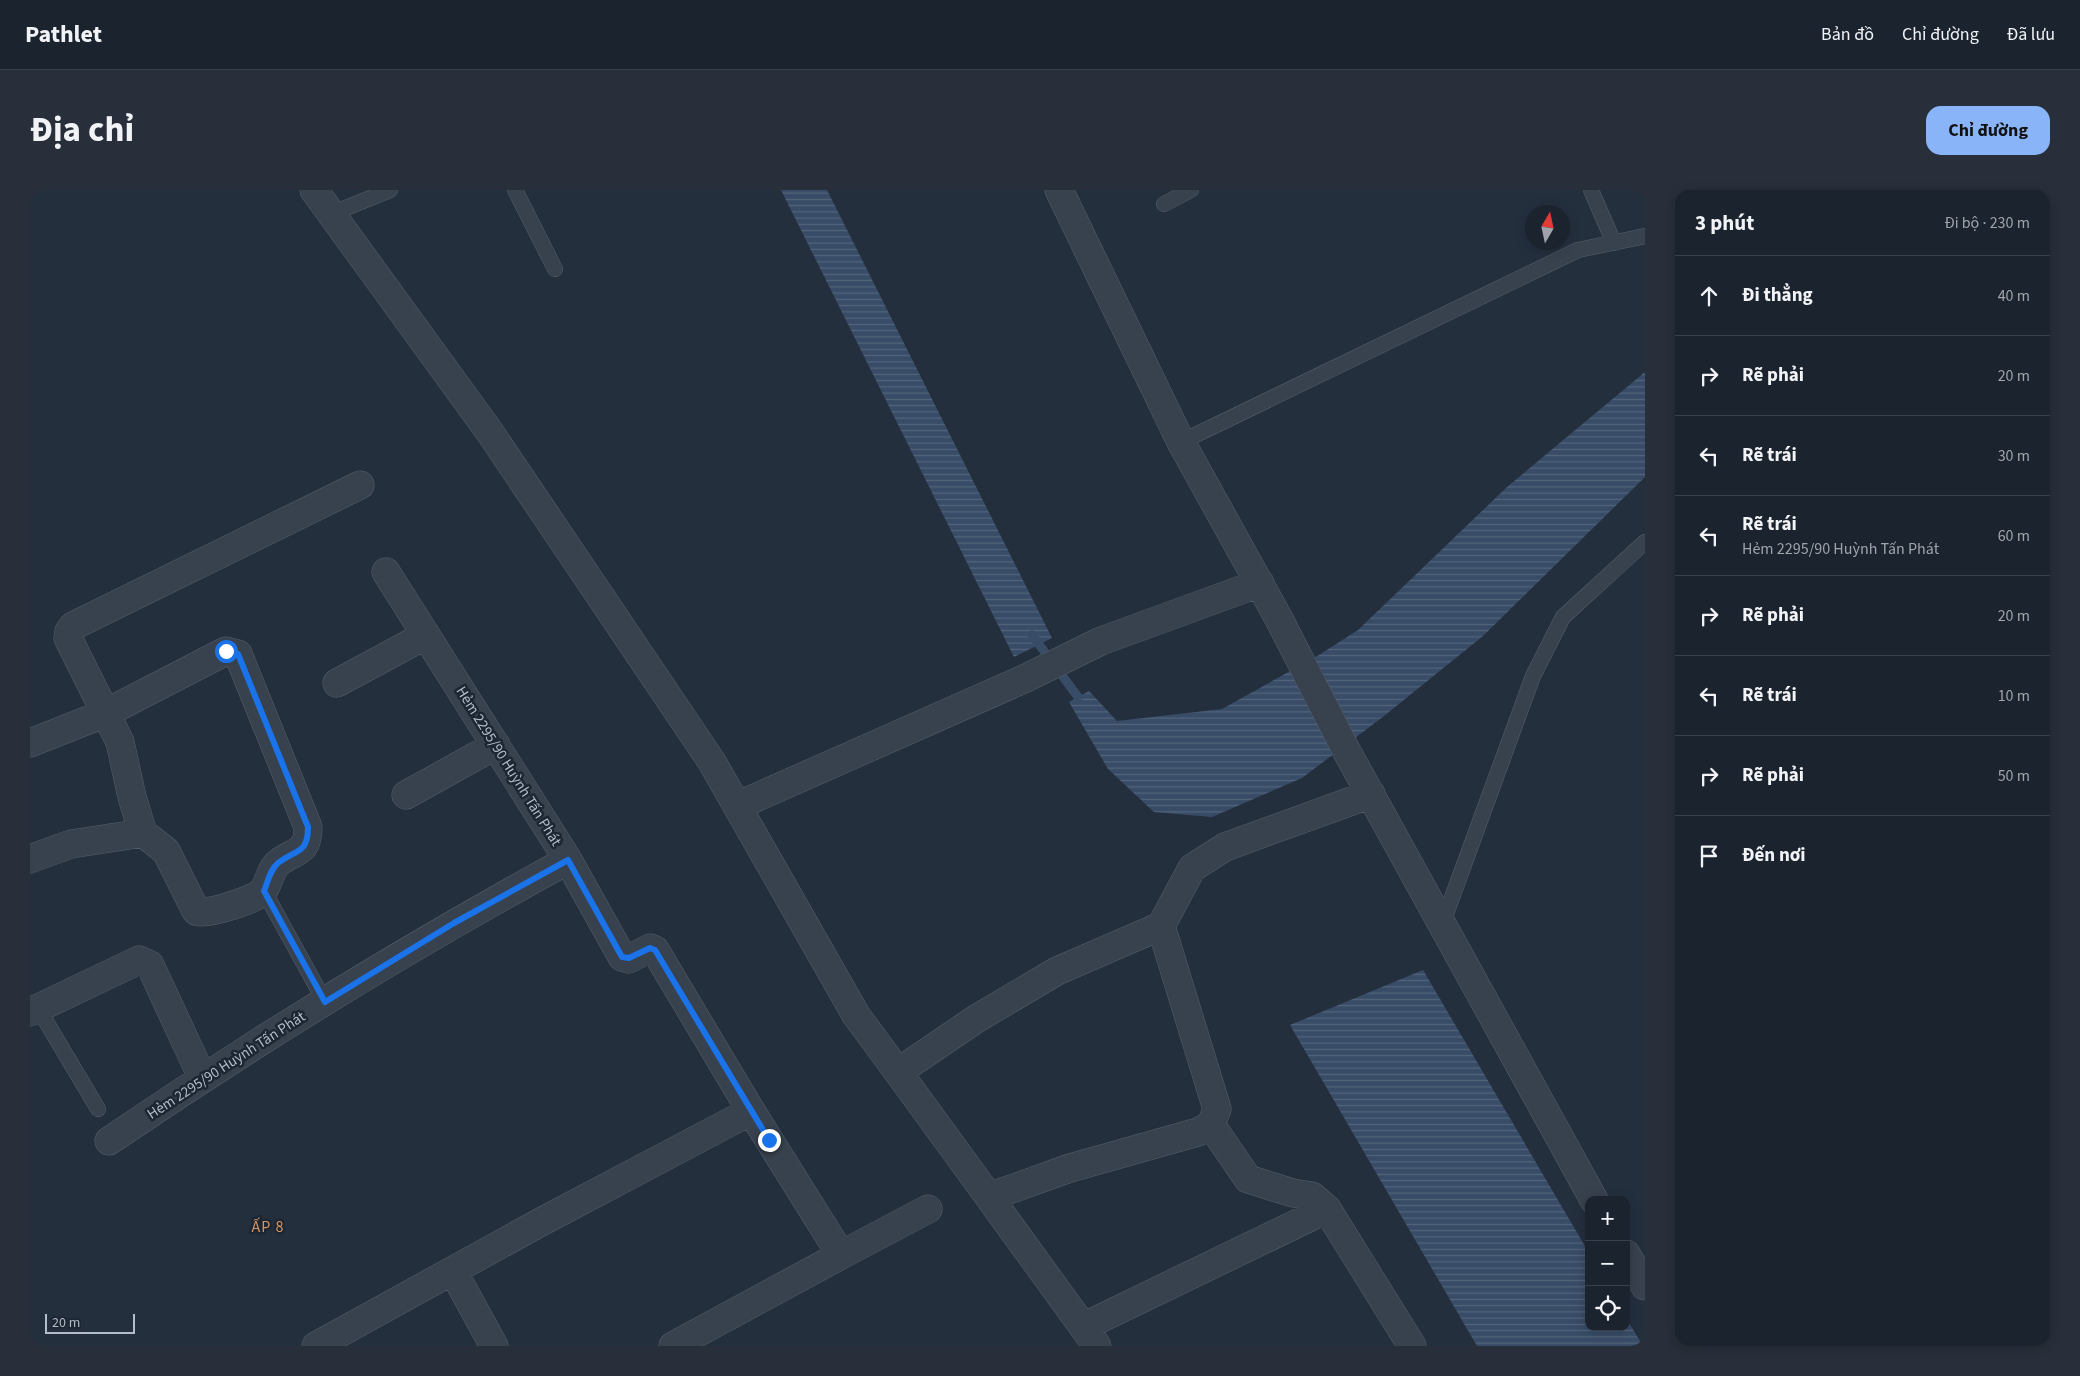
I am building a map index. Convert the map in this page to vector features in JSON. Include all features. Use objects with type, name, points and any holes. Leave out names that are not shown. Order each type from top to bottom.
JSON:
[{"type":"street","points":[[314,190],[489,432],[712,762],[856,1015],[1091,1336],[1327,1209]]},
{"type":"street","points":[[1059,190],[1181,442],[1260,583],[1346,750],[1592,1196]]},
{"type":"street","points":[[30,742],[106,713],[226,651],[238,654],[308,827],[308,839],[303,849],[278,863],[271,872],[264,891],[257,897],[205,913],[196,911],[166,850],[143,833],[132,797],[120,742],[106,713],[68,638],[69,631],[73,626],[360,485]]},
{"type":"street","name":"Hẻm 2295/90 Huỳnh Tấn Phát","points":[[109,1141],[202,1077],[454,923],[568,860],[386,572]]},
{"type":"street","points":[[737,806],[1026,678],[1101,641],[1260,583]]},
{"type":"street","points":[[337,682],[426,635]]},
{"type":"street","points":[[406,794],[496,745]]},
{"type":"street","points":[[898,1072],[976,1019],[1057,971],[1162,926],[1192,868],[1225,847],[1371,794]]},
{"type":"street","points":[[30,859],[71,844],[143,833]]},
{"type":"street","points":[[568,860],[622,957],[629,958],[650,948],[655,950],[751,1111],[841,1255]]},
{"type":"street","points":[[989,1197],[1070,1168],[1198,1132],[1211,1125],[1217,1108],[1162,926]]},
{"type":"street","points":[[34,1010],[139,960],[145,961],[150,965],[202,1077]]},
{"type":"street","points":[[316,1346],[751,1111]]},
{"type":"street","points":[[1211,1125],[1248,1179],[1293,1193],[1312,1196],[1327,1209],[1412,1346]]},
{"type":"street","points":[[685,1343],[841,1255],[928,1209]]},
{"type":"street","points":[[1630,1261],[1645,1286]]},
{"type":"street","points":[[453,1271],[494,1346]]},
{"type":"lane","points":[[331,214],[390,190]]},
{"type":"lane","points":[[515,190],[555,269]]},
{"type":"lane","points":[[1164,204],[1191,190]]},
{"type":"lane","points":[[1592,190],[1614,243]]},
{"type":"lane","points":[[1181,442],[1578,250],[1645,236]]},
{"type":"lane","points":[[1442,926],[1533,676],[1562,617],[1645,542]]},
{"type":"lane","points":[[264,891],[325,1002]]},
{"type":"lane","points":[[34,1010],[98,1109]]},
{"type":"water","points":[[781,190],[827,190],[1052,638],[1014,657]]},
{"type":"water","points":[[1645,372],[1645,477],[1483,636],[1384,716],[1302,778],[1212,817],[1154,812],[1108,769],[1069,702],[1089,691],[1117,721],[1222,709],[1319,655],[1358,630],[1507,487]]},
{"type":"water","points":[[1423,970],[1585,1246],[1585,1331],[1630,1331],[1630,1325],[1643,1346],[1477,1346],[1290,1025]]},
{"type":"waterway","points":[[1032,635],[1078,697]]},
{"type":"district","name":"ẤP 8","points":[[268,1226]]},
{"type":"route","points":[[226,651],[238,654],[308,827],[308,839],[303,849],[278,863],[271,872],[264,891],[325,1002],[454,923],[568,860],[619,954],[622,957],[629,958],[650,948],[655,950],[769,1140]]}]
